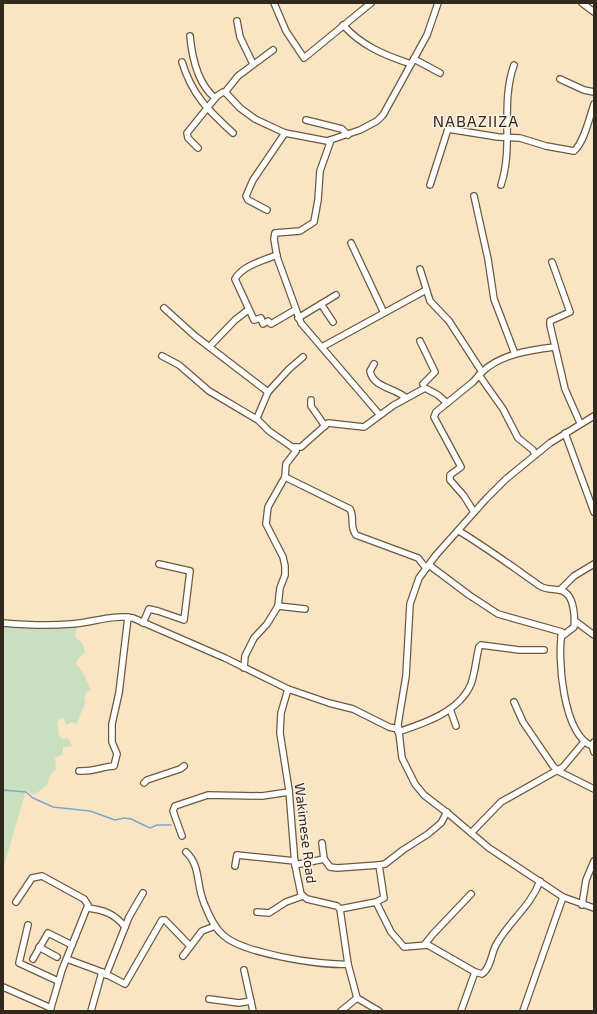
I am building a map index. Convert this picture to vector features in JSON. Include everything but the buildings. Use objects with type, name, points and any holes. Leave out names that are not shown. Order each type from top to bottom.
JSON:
[{"type":"street","points":[[274,3],[286,31],[304,58],[371,3]]},
{"type":"street","points":[[198,148],[186,134],[220,93],[226,93],[240,108],[254,118],[285,133],[322,141],[348,135],[367,127],[381,118],[427,35],[438,3]]},
{"type":"street","points":[[582,3],[594,12]]},
{"type":"street","points":[[237,21],[240,37],[253,64]]},
{"type":"street","points":[[343,25],[359,41],[376,52],[412,61],[440,73]]},
{"type":"street","points":[[190,36],[194,62],[208,90],[216,98]]},
{"type":"street","points":[[226,93],[235,79],[273,50]]},
{"type":"street","points":[[182,62],[191,88],[206,109],[233,133]]},
{"type":"street","points":[[501,185],[505,166],[507,95],[514,66]]},
{"type":"street","points":[[560,79],[584,90],[594,92]]},
{"type":"street","points":[[430,186],[448,128],[498,137],[506,136],[520,138],[556,148],[574,150],[579,146],[594,104]]},
{"type":"street","points":[[306,120],[342,129],[348,135]]},
{"type":"street","points":[[267,210],[247,199],[246,196],[253,180],[285,133]]},
{"type":"street","points":[[331,140],[320,171],[318,200],[314,222],[300,231],[275,234],[277,255],[295,310],[304,329],[322,347],[379,414]]},
{"type":"street","points":[[474,196],[488,259],[494,299],[515,354]]},
{"type":"street","points":[[351,243],[384,313]]},
{"type":"street","points":[[277,255],[257,263],[237,276],[235,279],[248,310],[254,320],[261,318],[263,324],[268,321],[271,324],[295,310]]},
{"type":"street","points":[[552,262],[570,312],[550,322],[565,389],[580,423]]},
{"type":"street","points":[[420,269],[430,300],[449,321],[518,438],[533,450],[535,455]]},
{"type":"street","points":[[322,347],[426,290]]},
{"type":"street","points":[[298,318],[336,295]]},
{"type":"street","points":[[321,304],[333,322]]},
{"type":"street","points":[[164,308],[196,336],[268,392]]},
{"type":"street","points":[[210,346],[235,320],[248,310]]},
{"type":"street","points":[[420,341],[435,372],[423,384]]},
{"type":"street","points":[[474,512],[464,496],[450,480],[450,476],[461,466],[434,419],[435,414],[486,368],[515,354],[555,347]]},
{"type":"street","points":[[162,356],[179,365],[209,391],[257,418],[269,431],[296,451],[285,467],[285,477],[268,507],[266,524],[283,557],[285,566],[285,575],[280,588],[278,606],[254,638],[245,656],[244,668]]},
{"type":"street","points":[[257,418],[268,392],[289,369],[303,358]]},
{"type":"street","points":[[374,364],[370,371],[373,378],[406,398]]},
{"type":"street","points":[[292,447],[301,447],[328,423],[364,427],[379,414],[425,388],[432,391],[446,403]]},
{"type":"street","points":[[311,400],[311,406],[325,426]]},
{"type":"street","points":[[594,416],[565,433],[506,479],[474,512],[427,566],[415,586],[410,604],[406,676],[398,715],[398,731],[402,758],[415,784],[427,798],[447,812],[489,848],[563,897],[594,908]]},
{"type":"street","points":[[565,433],[594,512]]},
{"type":"street","points":[[285,477],[350,509],[352,515],[351,526],[356,535],[418,558],[427,566],[498,614],[562,632],[560,644],[562,652],[562,679],[567,709],[574,729],[584,742],[593,747]]},
{"type":"street","points":[[459,531],[485,546],[541,587],[560,590],[567,594],[571,599],[575,621],[574,627],[562,637]]},
{"type":"street","points":[[143,623],[148,610],[158,611],[184,620],[190,571],[159,564]]},
{"type":"street","points":[[560,590],[574,576],[594,564]]},
{"type":"street","points":[[278,606],[305,609]]},
{"type":"street","points":[[3,623],[70,624],[95,622],[118,616],[128,617],[196,644],[288,689],[329,703],[353,709],[398,731],[416,726],[450,709],[463,699],[471,683],[479,647],[481,645],[519,650],[544,650]]},
{"type":"street","points":[[79,771],[93,772],[102,767],[114,766],[117,754],[112,742],[112,724],[119,693],[128,617]]},
{"type":"street","points":[[575,621],[594,635]]},
{"type":"street","name":"Wakimese Road","points":[[288,689],[281,713],[280,733],[289,792],[295,863],[303,896],[309,900],[337,906],[340,909]]},
{"type":"street","points":[[514,702],[523,722],[558,771],[594,789]]},
{"type":"street","points":[[450,709],[456,726]]},
{"type":"street","points":[[471,833],[501,802],[558,771],[574,757],[584,742]]},
{"type":"street","points":[[144,783],[147,780],[180,769],[184,766]]},
{"type":"street","points":[[182,836],[173,811],[175,806],[208,795],[262,796],[289,792]]},
{"type":"street","points":[[322,844],[324,859],[332,868],[385,864],[441,824],[447,812]]},
{"type":"street","points":[[186,852],[195,862],[203,901],[215,926],[222,935],[230,940],[274,955],[332,965],[348,964]]},
{"type":"street","points":[[235,866],[237,855],[295,863],[324,859]]},
{"type":"street","points":[[582,905],[586,880],[594,861]]},
{"type":"street","points":[[378,1011],[357,998],[348,964],[340,909],[376,902],[384,898],[379,865]]},
{"type":"street","points":[[3,987],[50,1009],[58,981],[88,908],[87,902],[84,899],[42,876],[32,878],[16,902]]},
{"type":"street","points":[[376,902],[391,932],[404,947],[425,944],[475,972],[482,974],[487,971],[492,954],[500,938],[512,921],[528,905],[540,881]]},
{"type":"street","points":[[91,1011],[104,973],[125,927],[143,893]]},
{"type":"street","points":[[425,944],[471,894]]},
{"type":"street","points":[[256,912],[269,912],[286,902],[303,896]]},
{"type":"street","points":[[523,1011],[563,897]]},
{"type":"street","points":[[88,908],[118,917],[125,927]]},
{"type":"street","points":[[67,959],[104,973],[123,984],[126,983],[163,919],[190,946]]},
{"type":"street","points":[[28,924],[19,963],[58,981]]},
{"type":"street","points":[[183,956],[204,929],[215,926]]},
{"type":"street","points":[[33,959],[48,933],[72,945]]},
{"type":"street","points":[[39,948],[57,957]]},
{"type":"street","points":[[244,970],[253,1011]]},
{"type":"street","points":[[461,1011],[475,972]]},
{"type":"street","points":[[341,1011],[357,998]]},
{"type":"street","points":[[209,999],[239,1003],[251,1000]]},
{"type":"green space","points":[[3,626],[77,627],[75,636],[83,645],[85,652],[77,660],[76,664],[82,671],[91,690],[86,693],[84,700],[86,702],[76,724],[72,722],[66,725],[64,718],[59,719],[57,723],[59,736],[63,739],[68,738],[72,746],[63,747],[63,754],[55,758],[56,769],[50,775],[47,785],[34,795],[26,790],[3,869]]},
{"type":"waterway","points":[[3,790],[26,792],[33,798],[53,807],[90,811],[115,820],[124,818],[131,819],[150,828],[157,825],[171,825]]},
{"type":"district","name":"NABAZIIZA","points":[[476,120]]}]
